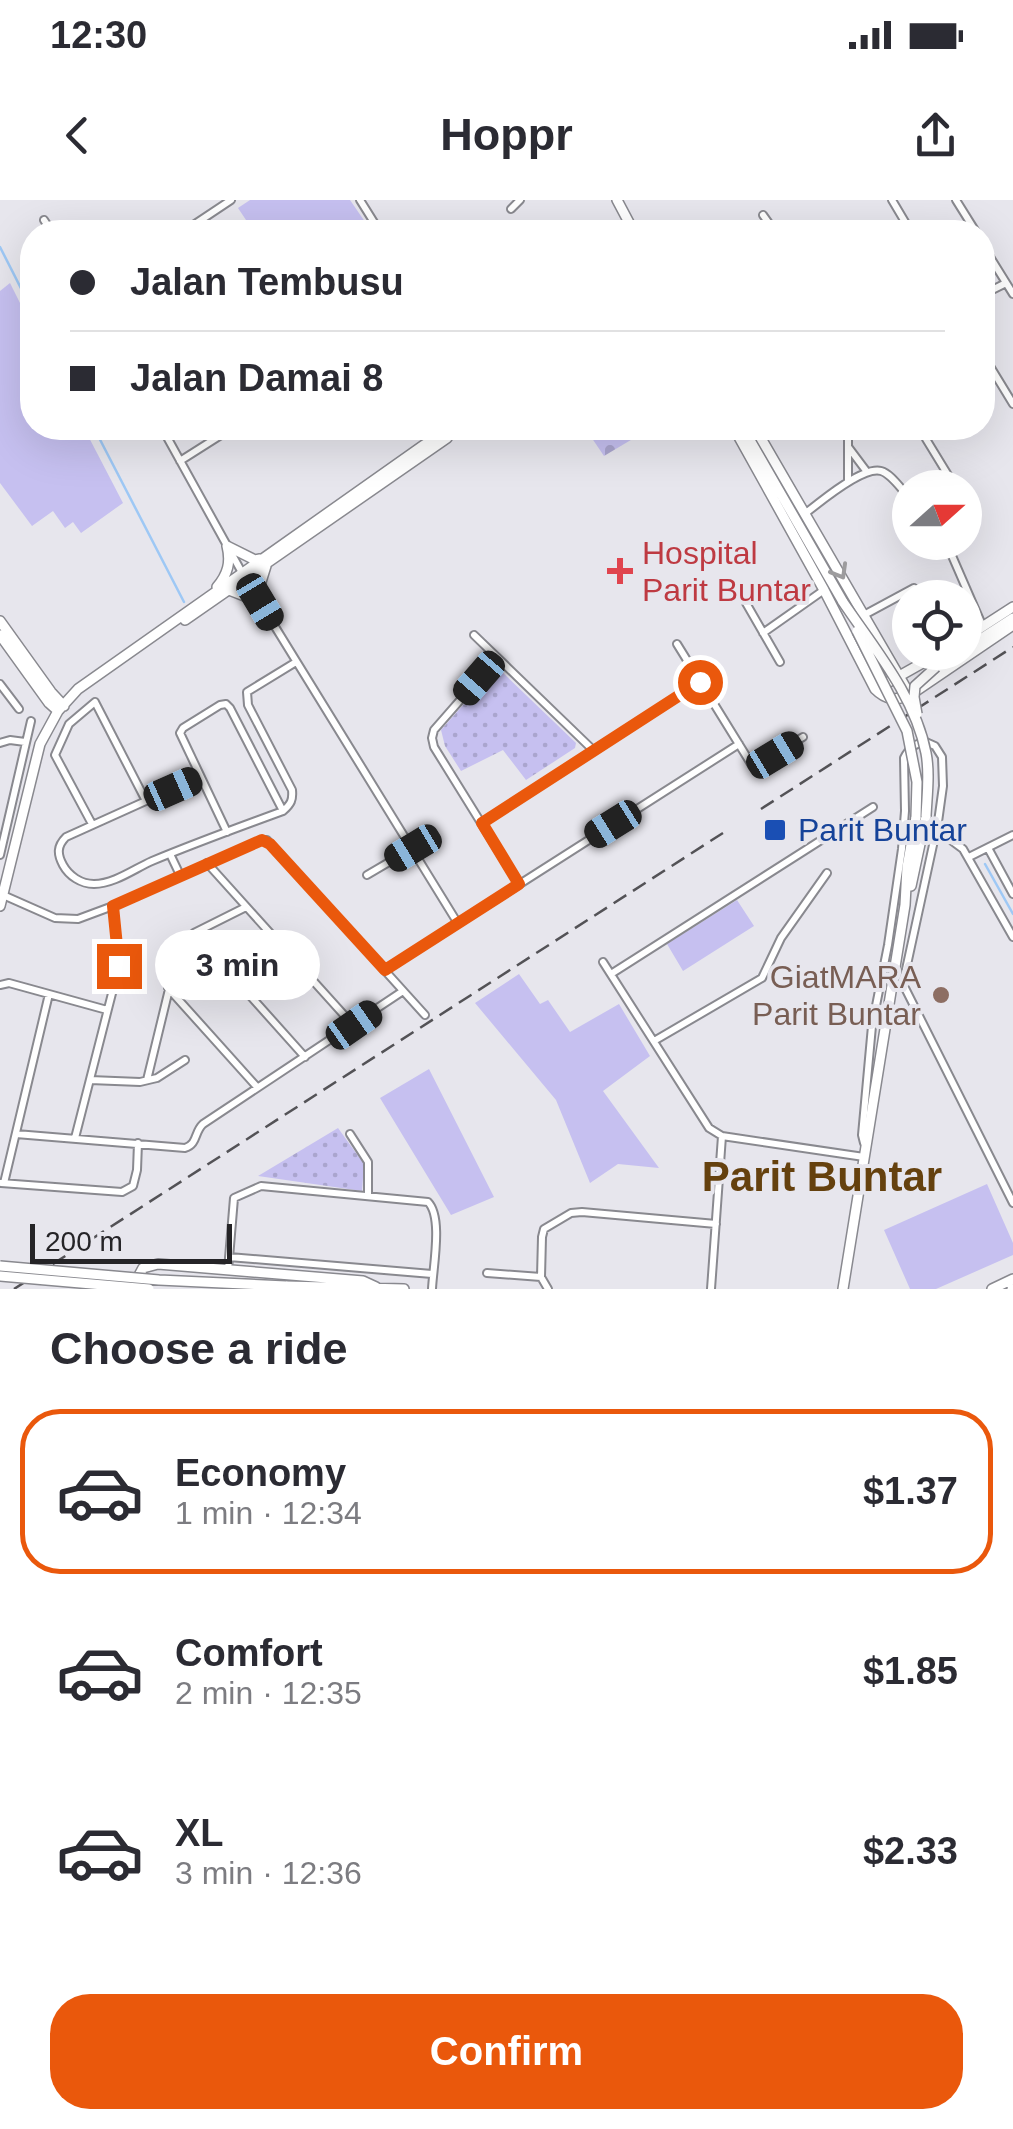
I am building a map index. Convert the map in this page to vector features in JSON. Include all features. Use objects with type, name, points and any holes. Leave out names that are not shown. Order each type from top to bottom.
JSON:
[{"type":"street","points":[[201,220],[231,200]]},
{"type":"street","points":[[511,209],[520,200]]},
{"type":"street","points":[[763,215],[767,220]]},
{"type":"street","points":[[995,265],[1013,294]]},
{"type":"street","points":[[995,289],[1006,283]]},
{"type":"street","points":[[995,374],[1013,404]]},
{"type":"street","points":[[169,440],[226,546],[457,922]]},
{"type":"street","points":[[180,461],[213,440]]},
{"type":"street","points":[[51,692],[68,696],[212,593],[444,440]]},
{"type":"street","points":[[741,440],[875,689],[890,699],[902,698],[888,656],[762,440]]},
{"type":"street","points":[[751,440],[842,602],[918,721]]},
{"type":"street","points":[[848,440],[848,482]]},
{"type":"street","points":[[927,440],[945,470]]},
{"type":"street","points":[[848,447],[867,472]]},
{"type":"street","points":[[806,513],[867,472],[880,470],[892,479]]},
{"type":"street","points":[[226,546],[255,560],[264,560]]},
{"type":"street","points":[[212,593],[222,582],[230,559],[226,546]]},
{"type":"street","points":[[260,602],[264,560]]},
{"type":"street","points":[[954,560],[983,627],[1013,607]]},
{"type":"street","points":[[61,709],[229,590],[244,575]]},
{"type":"street","points":[[229,590],[260,602]]},
{"type":"street","points":[[763,633],[824,590]]},
{"type":"street","points":[[864,615],[892,600]]},
{"type":"street","points":[[746,603],[780,662]]},
{"type":"street","points":[[0,621],[61,709]]},
{"type":"street","points":[[875,689],[900,689],[933,680],[1013,621]]},
{"type":"street","points":[[982,639],[1013,621]]},
{"type":"street","points":[[0,635],[49,703],[61,709]]},
{"type":"street","points":[[474,635],[594,750]]},
{"type":"street","points":[[677,644],[753,768],[804,738]]},
{"type":"street","points":[[888,656],[892,658]]},
{"type":"street","points":[[497,658],[434,730],[432,738],[519,884]]},
{"type":"street","points":[[200,777],[66,837],[58,852],[67,872],[76,879],[96,884],[108,882],[283,811],[293,799],[292,790],[248,705],[246,692],[296,662]]},
{"type":"street","points":[[900,689],[917,670]]},
{"type":"street","points":[[927,670],[933,680]]},
{"type":"street","points":[[900,689],[931,670]]},
{"type":"street","points":[[905,905],[926,816],[927,754],[914,697],[916,686],[933,670]]},
{"type":"street","points":[[482,823],[700,682]]},
{"type":"street","points":[[0,684],[19,709]]},
{"type":"street","points":[[78,689],[40,744],[1,900],[66,920],[78,919],[267,840],[425,1015]]},
{"type":"street","points":[[844,1288],[916,816],[917,782],[900,689]]},
{"type":"street","points":[[92,824],[55,755],[69,724],[96,702],[146,800]]},
{"type":"street","points":[[227,832],[180,734],[183,728],[220,706],[226,704],[230,708],[283,811]]},
{"type":"street","points":[[0,855],[31,721]]},
{"type":"street","points":[[0,743],[25,742]]},
{"type":"street","points":[[865,1153],[862,1135],[872,1026],[902,849],[904,758],[920,742],[931,743],[942,757],[942,786],[904,986],[1013,1203]]},
{"type":"street","points":[[385,970],[739,744]]},
{"type":"street","points":[[611,974],[873,807]]},
{"type":"street","points":[[856,818],[862,808]]},
{"type":"street","points":[[936,830],[964,849],[1013,937]]},
{"type":"street","points":[[968,857],[1013,835]]},
{"type":"street","points":[[368,875],[413,848]]},
{"type":"street","points":[[988,848],[1013,894]]},
{"type":"street","points":[[170,854],[180,874]]},
{"type":"street","points":[[208,863],[354,1025]]},
{"type":"street","points":[[654,1041],[762,978],[782,938],[827,873]]},
{"type":"street","points":[[75,1138],[119,966],[113,906]]},
{"type":"street","points":[[147,1080],[178,948],[194,932],[246,907]]},
{"type":"street","points":[[194,932],[305,1057]]},
{"type":"street","points":[[603,962],[710,1128],[722,1136],[865,1153]]},
{"type":"street","points":[[0,985],[108,1010]]},
{"type":"street","points":[[168,988],[257,1088]]},
{"type":"street","points":[[16,1134],[185,1148],[195,1142],[203,1124],[403,991]]},
{"type":"street","points":[[49,994],[2,1183],[122,1192],[134,1186],[138,1143]]},
{"type":"street","points":[[90,1080],[157,1078],[185,1060]]},
{"type":"street","points":[[350,1134],[368,1162],[368,1195]]},
{"type":"street","points":[[711,1289],[722,1136]]},
{"type":"street","points":[[228,1272],[234,1198],[260,1186],[428,1202],[435,1213],[432,1289]]},
{"type":"street","points":[[548,1289],[541,1278],[544,1229],[571,1214],[716,1224]]},
{"type":"street","points":[[230,1257],[332,1273],[376,1287]]},
{"type":"street","points":[[136,1289],[138,1274],[150,1264],[228,1272],[433,1274]]},
{"type":"street","points":[[0,1266],[159,1280],[404,1289]]},
{"type":"street","points":[[487,1274],[541,1278]]},
{"type":"street","points":[[0,1276],[149,1289]]},
{"type":"street","points":[[996,1288],[1013,1279]]},
{"type":"green space","points":[[250,200],[350,200],[364,220],[246,220],[238,208]]},
{"type":"green space","points":[[10,283],[20,303],[20,440],[90,440],[123,503],[81,533],[73,522],[65,528],[53,511],[32,526],[0,483],[0,291]]},
{"type":"green space","points":[[593,440],[631,440],[604,456]]},
{"type":"green space","points":[[499,669],[576,743],[575,748],[526,780],[503,750],[461,771],[445,746],[441,730]]},
{"type":"green space","points":[[737,900],[754,926],[683,971],[667,944]]},
{"type":"green space","points":[[519,974],[540,1004],[548,1000],[570,1032],[619,1004],[650,1056],[603,1091],[659,1168],[618,1164],[590,1183],[556,1100],[475,1003]]},
{"type":"green space","points":[[429,1069],[494,1197],[451,1215],[380,1098]]},
{"type":"green space","points":[[338,1128],[364,1164],[362,1191],[258,1176]]},
{"type":"green space","points":[[987,1184],[1013,1243],[1013,1255],[936,1289],[910,1289],[884,1230]]},
{"type":"waterway","points":[[0,247],[20,286]]},
{"type":"waterway","points":[[100,440],[184,602]]},
{"type":"waterway","points":[[985,864],[1013,914]]},
{"type":"railway","points":[[761,809],[1013,647]]},
{"type":"railway","points":[[14,1289],[726,831]]},
{"type":"place","name":"Hospital Parit Buntar","points":[[620,571]]},
{"type":"place","name":"Parit Buntar","points":[[775,830]]},
{"type":"place","name":"GiatMARA Parit Buntar","points":[[941,995]]},
{"type":"district","name":"Parit Buntar","points":[[822,1176]]},
{"type":"route","points":[[119,966],[113,906],[180,874],[267,840],[385,970],[519,884],[482,823],[700,682]]}]
